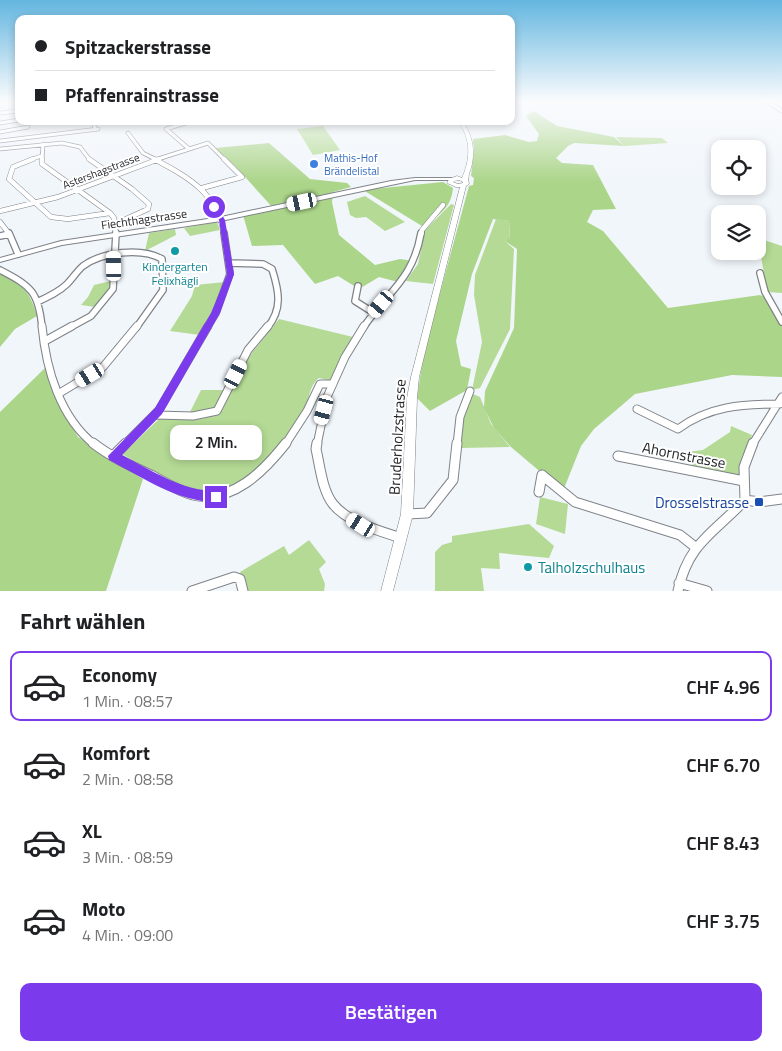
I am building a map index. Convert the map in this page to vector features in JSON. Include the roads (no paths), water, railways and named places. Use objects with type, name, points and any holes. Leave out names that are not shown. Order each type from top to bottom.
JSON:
[{"type":"main road","name":"Bruderholzstrasse","points":[[387,591],[407,514],[411,405],[415,377],[470,165],[471,141],[465,128]]},
{"type":"main road","points":[[453,181],[464,174],[470,165]]},
{"type":"main road","points":[[453,181],[464,183]]},
{"type":"main road","points":[[453,181],[461,198]]},
{"type":"street","points":[[0,132],[25,128]]},
{"type":"street","points":[[28,128],[29,137]]},
{"type":"street","points":[[0,141],[96,129],[95,128]]},
{"type":"street","points":[[168,128],[166,128],[188,148]]},
{"type":"street","points":[[113,456],[156,415],[216,313],[230,274],[222,219],[202,188],[137,148],[128,133]]},
{"type":"street","name":"Astershagstrasse","points":[[0,211],[36,203],[79,190],[155,160],[208,143],[242,177],[202,188]]},
{"type":"street","points":[[0,149],[43,144],[76,145],[89,160],[141,194],[150,206],[142,214],[115,224]]},
{"type":"street","points":[[43,144],[42,164],[110,213],[115,224],[116,234],[113,290],[99,307],[79,324],[45,342]]},
{"type":"street","points":[[41,156],[16,165],[11,170],[9,178],[10,182],[36,203],[47,215],[58,219],[110,213]]},
{"type":"street","name":"Fiechthagstrasse","points":[[0,260],[61,242],[222,219],[381,185],[425,181],[453,181]]},
{"type":"street","points":[[401,538],[363,526],[333,505],[327,493],[316,449],[321,422],[333,384],[348,353],[374,313],[407,275],[418,252],[422,230],[443,205]]},
{"type":"street","points":[[0,222],[13,239],[18,254]]},
{"type":"street","points":[[0,236],[9,234]]},
{"type":"street","points":[[37,302],[62,289],[85,265],[114,255],[140,252],[158,255],[162,259],[164,266],[162,290],[151,309],[103,367],[58,394]]},
{"type":"street","points":[[156,415],[186,416],[217,411],[248,350],[275,318],[278,311],[277,284],[272,268],[263,264],[229,263]]},
{"type":"street","points":[[0,270],[24,282],[33,290],[58,394],[85,435],[113,456],[184,492],[200,497],[223,494],[235,490],[253,478],[282,448],[307,412],[320,384],[333,384]]},
{"type":"street","points":[[760,273],[765,292],[782,322]]},
{"type":"street","points":[[358,286],[355,301],[374,313]]},
{"type":"street","points":[[407,514],[427,513],[453,480],[460,417],[470,392]]},
{"type":"street","points":[[637,409],[678,429],[702,412],[722,407],[781,402]]},
{"type":"street","points":[[746,500],[744,481],[746,454],[781,402]]},
{"type":"street","name":"Ahornstrasse","points":[[618,456],[744,481]]},
{"type":"street","points":[[539,492],[542,474],[575,502],[679,535],[694,546]]},
{"type":"street","points":[[746,500],[759,502],[782,499]]},
{"type":"street","points":[[707,591],[678,587],[687,557],[694,546],[746,500]]},
{"type":"street","points":[[192,591],[234,577],[240,579],[243,591]]},
{"type":"place","name":"Mathis-Hof Brändelistal","points":[[314,164]]},
{"type":"place","name":"Kindergarten Felixhägli","points":[[175,251]]},
{"type":"place","name":"Drosselstrasse","points":[[759,502]]},
{"type":"place","name":"Talholzschulhaus","points":[[528,567]]}]
